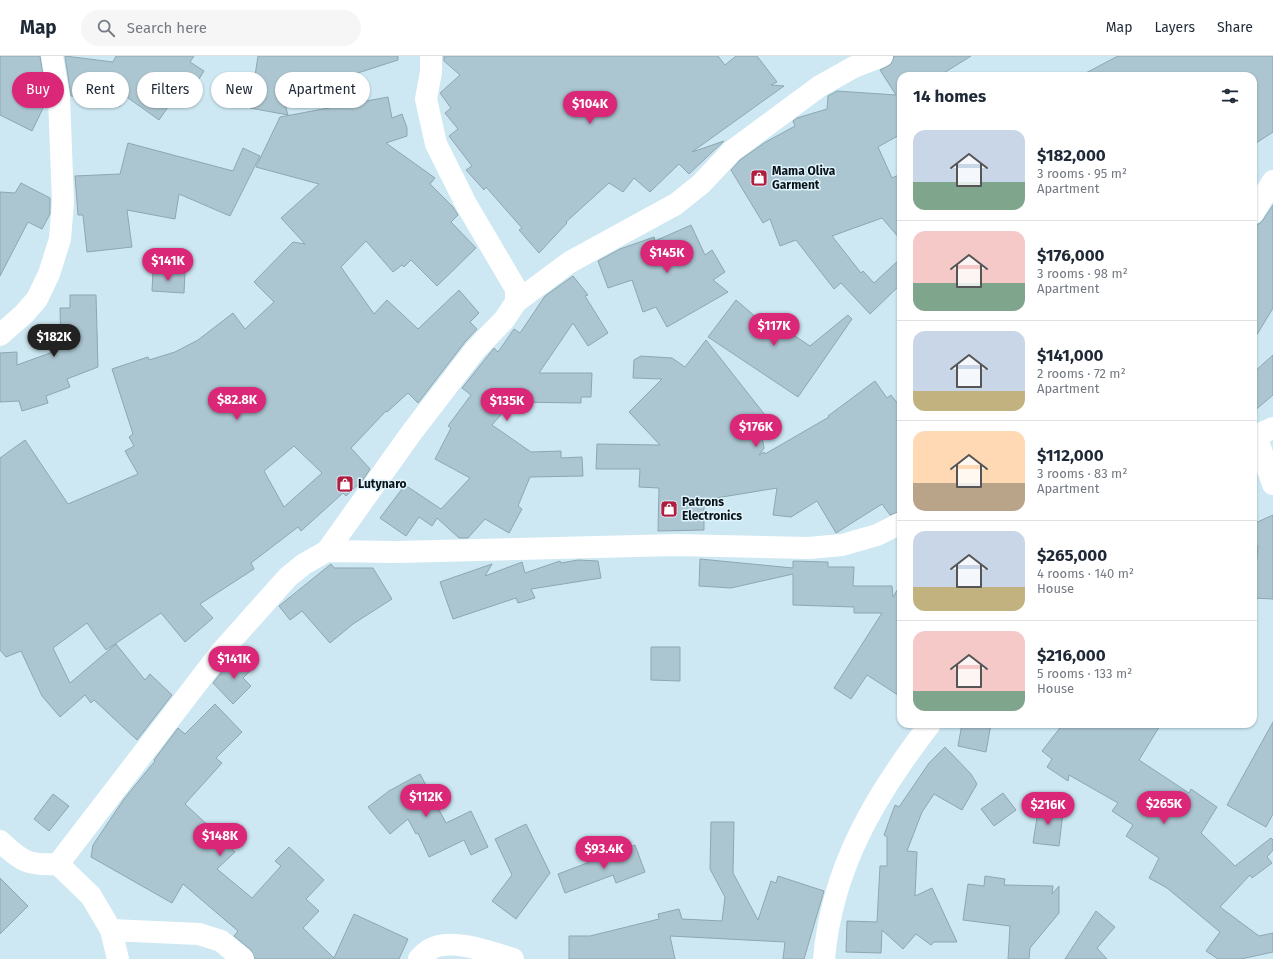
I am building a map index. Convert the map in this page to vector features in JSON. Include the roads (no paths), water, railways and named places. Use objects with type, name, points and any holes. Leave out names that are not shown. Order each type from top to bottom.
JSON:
[{"type":"street","points":[[0,335],[24,314],[37,299],[49,274],[60,239],[63,202],[59,97],[52,56]]},
{"type":"street","points":[[431,56],[431,72],[426,99],[436,144],[466,204],[516,289],[516,302]]},
{"type":"street","points":[[0,841],[19,858],[39,866],[58,864],[221,652],[288,577],[304,564],[327,551],[412,432],[475,350],[504,320],[516,302],[570,262],[676,204],[701,184],[732,151],[820,86],[854,67],[882,56]]},
{"type":"street","points":[[1257,207],[1273,181]]},
{"type":"street","points":[[1261,434],[1273,484]]},
{"type":"street","points":[[327,551],[396,552],[676,545],[809,548],[842,545],[877,535],[897,525]]},
{"type":"street","points":[[824,959],[825,940],[834,898],[854,840],[899,764],[927,728]]},
{"type":"street","points":[[58,864],[91,896],[111,930],[118,959]]},
{"type":"street","points":[[111,930],[199,934],[221,941],[244,959]]},
{"type":"street","points":[[419,959],[431,948],[454,944],[481,949],[513,959]]},
{"type":"place","name":"Mama Oliva Garment","points":[[759,178]]},
{"type":"place","name":"Lutynaro","points":[[345,484]]},
{"type":"place","name":"Patrons Electronics","points":[[669,509]]}]
